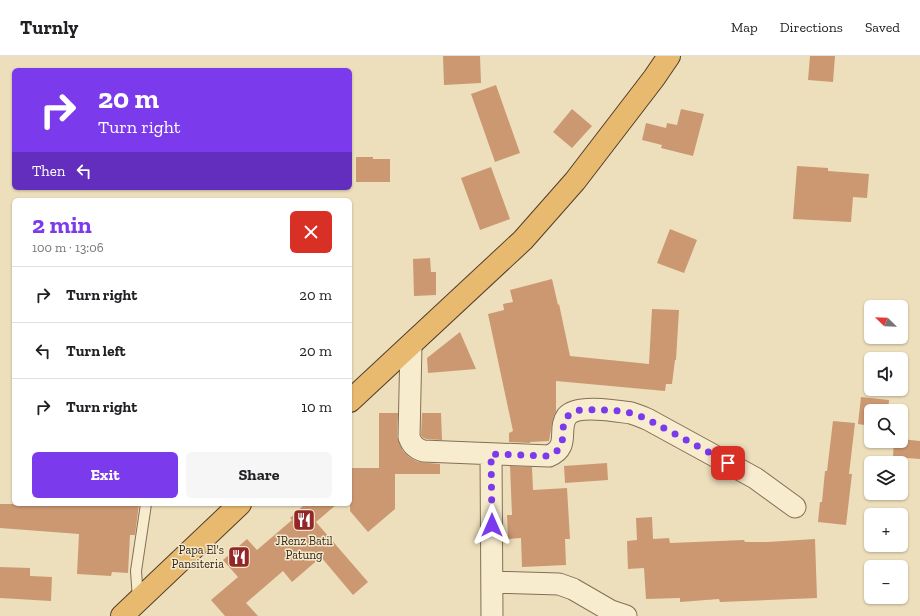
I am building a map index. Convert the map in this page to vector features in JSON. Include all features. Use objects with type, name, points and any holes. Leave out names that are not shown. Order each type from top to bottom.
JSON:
[{"type":"highway","points":[[352,399],[523,240],[575,181],[669,56]]},
{"type":"highway","points":[[122,616],[238,506]]},
{"type":"street","points":[[411,345],[409,437],[411,444],[423,451],[549,456],[556,453],[560,449],[565,420],[568,415],[574,411],[585,409],[612,410],[633,414],[649,420],[755,478],[795,507]]},
{"type":"street","points":[[491,454],[492,616]]},
{"type":"street","points":[[492,582],[559,584],[573,589],[611,611],[626,616]]},
{"type":"lane","points":[[138,601],[136,571],[146,506]]},
{"type":"building","points":[[443,56],[480,56],[481,83],[444,85]]},
{"type":"building","points":[[810,56],[835,56],[833,82],[808,80]]},
{"type":"building","points":[[496,85],[520,153],[495,162],[471,94]]},
{"type":"building","points":[[572,109],[592,126],[572,148],[553,132]]},
{"type":"building","points":[[681,109],[704,114],[693,156],[661,148],[662,145],[642,140],[646,123],[666,128],[667,123],[677,125]]},
{"type":"building","points":[[356,157],[390,159],[390,182],[356,182]]},
{"type":"building","points":[[797,166],[828,168],[828,171],[869,174],[867,198],[853,197],[851,222],[793,219]]},
{"type":"building","points":[[491,167],[510,219],[480,230],[461,178]]},
{"type":"building","points":[[670,229],[697,240],[684,273],[657,263]]},
{"type":"building","points":[[430,258],[431,272],[436,272],[436,295],[414,296],[413,259]]},
{"type":"building","points":[[552,279],[570,356],[649,364],[652,309],[679,310],[676,360],[672,384],[666,384],[665,391],[556,381],[556,411],[553,418],[549,441],[530,443],[509,442],[509,433],[513,431],[488,314],[504,310],[503,304],[513,302],[510,290]]},
{"type":"building","points":[[460,332],[476,369],[428,373],[427,358]]},
{"type":"building","points":[[861,397],[889,400],[889,404],[864,404],[864,425],[858,424]]},
{"type":"building","points":[[379,413],[398,413],[397,437],[403,451],[409,457],[418,462],[440,464],[440,474],[395,474],[395,509],[368,532],[350,511],[350,506],[352,506],[352,468],[379,468]]},
{"type":"building","points":[[422,413],[441,413],[442,440],[426,439],[422,437]]},
{"type":"building","points":[[833,421],[855,423],[849,474],[852,474],[846,525],[818,522],[820,502],[822,502],[825,471],[827,471]]},
{"type":"building","points":[[908,440],[920,441],[920,459],[908,458],[908,456],[893,456],[894,448],[908,448]]},
{"type":"building","points":[[607,463],[608,480],[565,483],[564,466]]},
{"type":"building","points":[[510,466],[532,467],[533,490],[567,488],[570,539],[565,539],[566,565],[522,567],[521,538],[508,539],[507,515],[512,515]]},
{"type":"building","points":[[0,504],[12,504],[12,506],[139,506],[135,535],[130,535],[128,573],[112,572],[111,576],[77,574],[79,534],[0,528]]},
{"type":"building","points":[[303,506],[335,506],[316,522],[368,582],[353,595],[321,557],[292,582],[283,571],[246,603],[258,616],[225,616],[211,600],[238,577],[223,560],[247,539],[257,550],[292,520],[290,518]]},
{"type":"building","points":[[652,517],[653,539],[669,538],[670,543],[744,540],[745,542],[767,542],[815,539],[817,598],[720,602],[719,599],[680,602],[680,598],[646,599],[644,568],[628,569],[627,541],[637,540],[636,518]]},
{"type":"building","points":[[0,567],[30,568],[30,576],[52,577],[51,601],[0,598]]},
{"type":"place","name":"JRenz Batil Patung","points":[[304,520]]},
{"type":"place","name":"Papa El's Pansiteria","points":[[239,557]]},
{"type":"route","points":[[492,525],[491,454],[549,456],[556,453],[560,449],[565,420],[568,415],[574,411],[585,409],[612,410],[633,414],[649,420],[728,463]]}]
